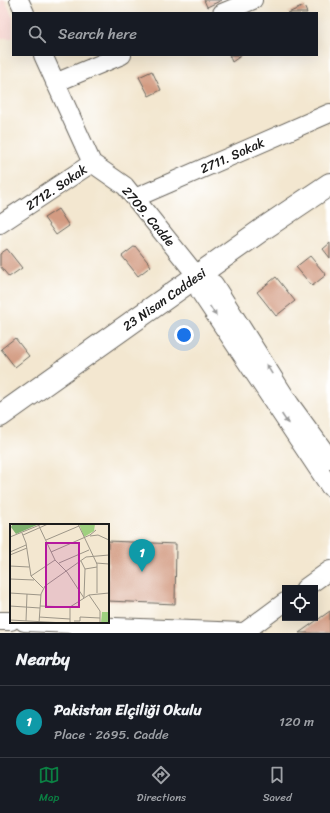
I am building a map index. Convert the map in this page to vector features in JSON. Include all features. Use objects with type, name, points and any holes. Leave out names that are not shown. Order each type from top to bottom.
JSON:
[{"type":"main road","name":"23 Nisan Caddesi","points":[[0,416],[197,276],[330,184]]},
{"type":"street","points":[[19,0],[25,12]]},
{"type":"street","points":[[224,12],[253,0]]},
{"type":"street","points":[[43,56],[92,163]]},
{"type":"street","points":[[55,83],[120,56]]},
{"type":"street","name":"2711. Sokak","points":[[135,198],[330,113]]},
{"type":"street","name":"2709. Cadde","points":[[92,163],[125,186],[197,276],[214,284],[290,404],[330,459]]},
{"type":"street","name":"2712. Sokak","points":[[0,224],[92,163]]},
{"type":"street","name":"2709. Cadde","points":[[197,276],[200,292],[330,487]]},
{"type":"street","points":[[309,585],[330,570]]},
{"type":"street","points":[[32,623],[81,629],[243,633],[282,604]]},
{"type":"shaded area","points":[[0,0],[5,0],[12,16],[12,38],[0,38]]},
{"type":"building","points":[[204,0],[222,0],[207,7]]},
{"type":"building","points":[[304,6],[307,12],[290,12]]},
{"type":"building","points":[[229,56],[241,56],[232,62]]},
{"type":"building","points":[[152,71],[161,90],[149,96],[139,77]]},
{"type":"building","points":[[58,209],[69,226],[56,235],[44,218]]},
{"type":"building","points":[[330,243],[330,258],[323,249]]},
{"type":"building","points":[[135,246],[151,266],[138,276],[122,256]]},
{"type":"building","points":[[7,249],[22,268],[9,277],[0,266],[0,254]]},
{"type":"building","points":[[310,256],[326,275],[312,286],[296,267]]},
{"type":"building","points":[[276,277],[295,301],[276,316],[257,292]]},
{"type":"building","points":[[15,338],[29,356],[15,367],[1,349]]},
{"type":"building","points":[[109,541],[176,544],[175,604],[109,601]]},
{"type":"building","points":[[330,611],[330,633],[299,633],[318,621]]},
{"type":"place","name":"Pakistan Elçiliği Okulu","points":[[142,572]]}]
